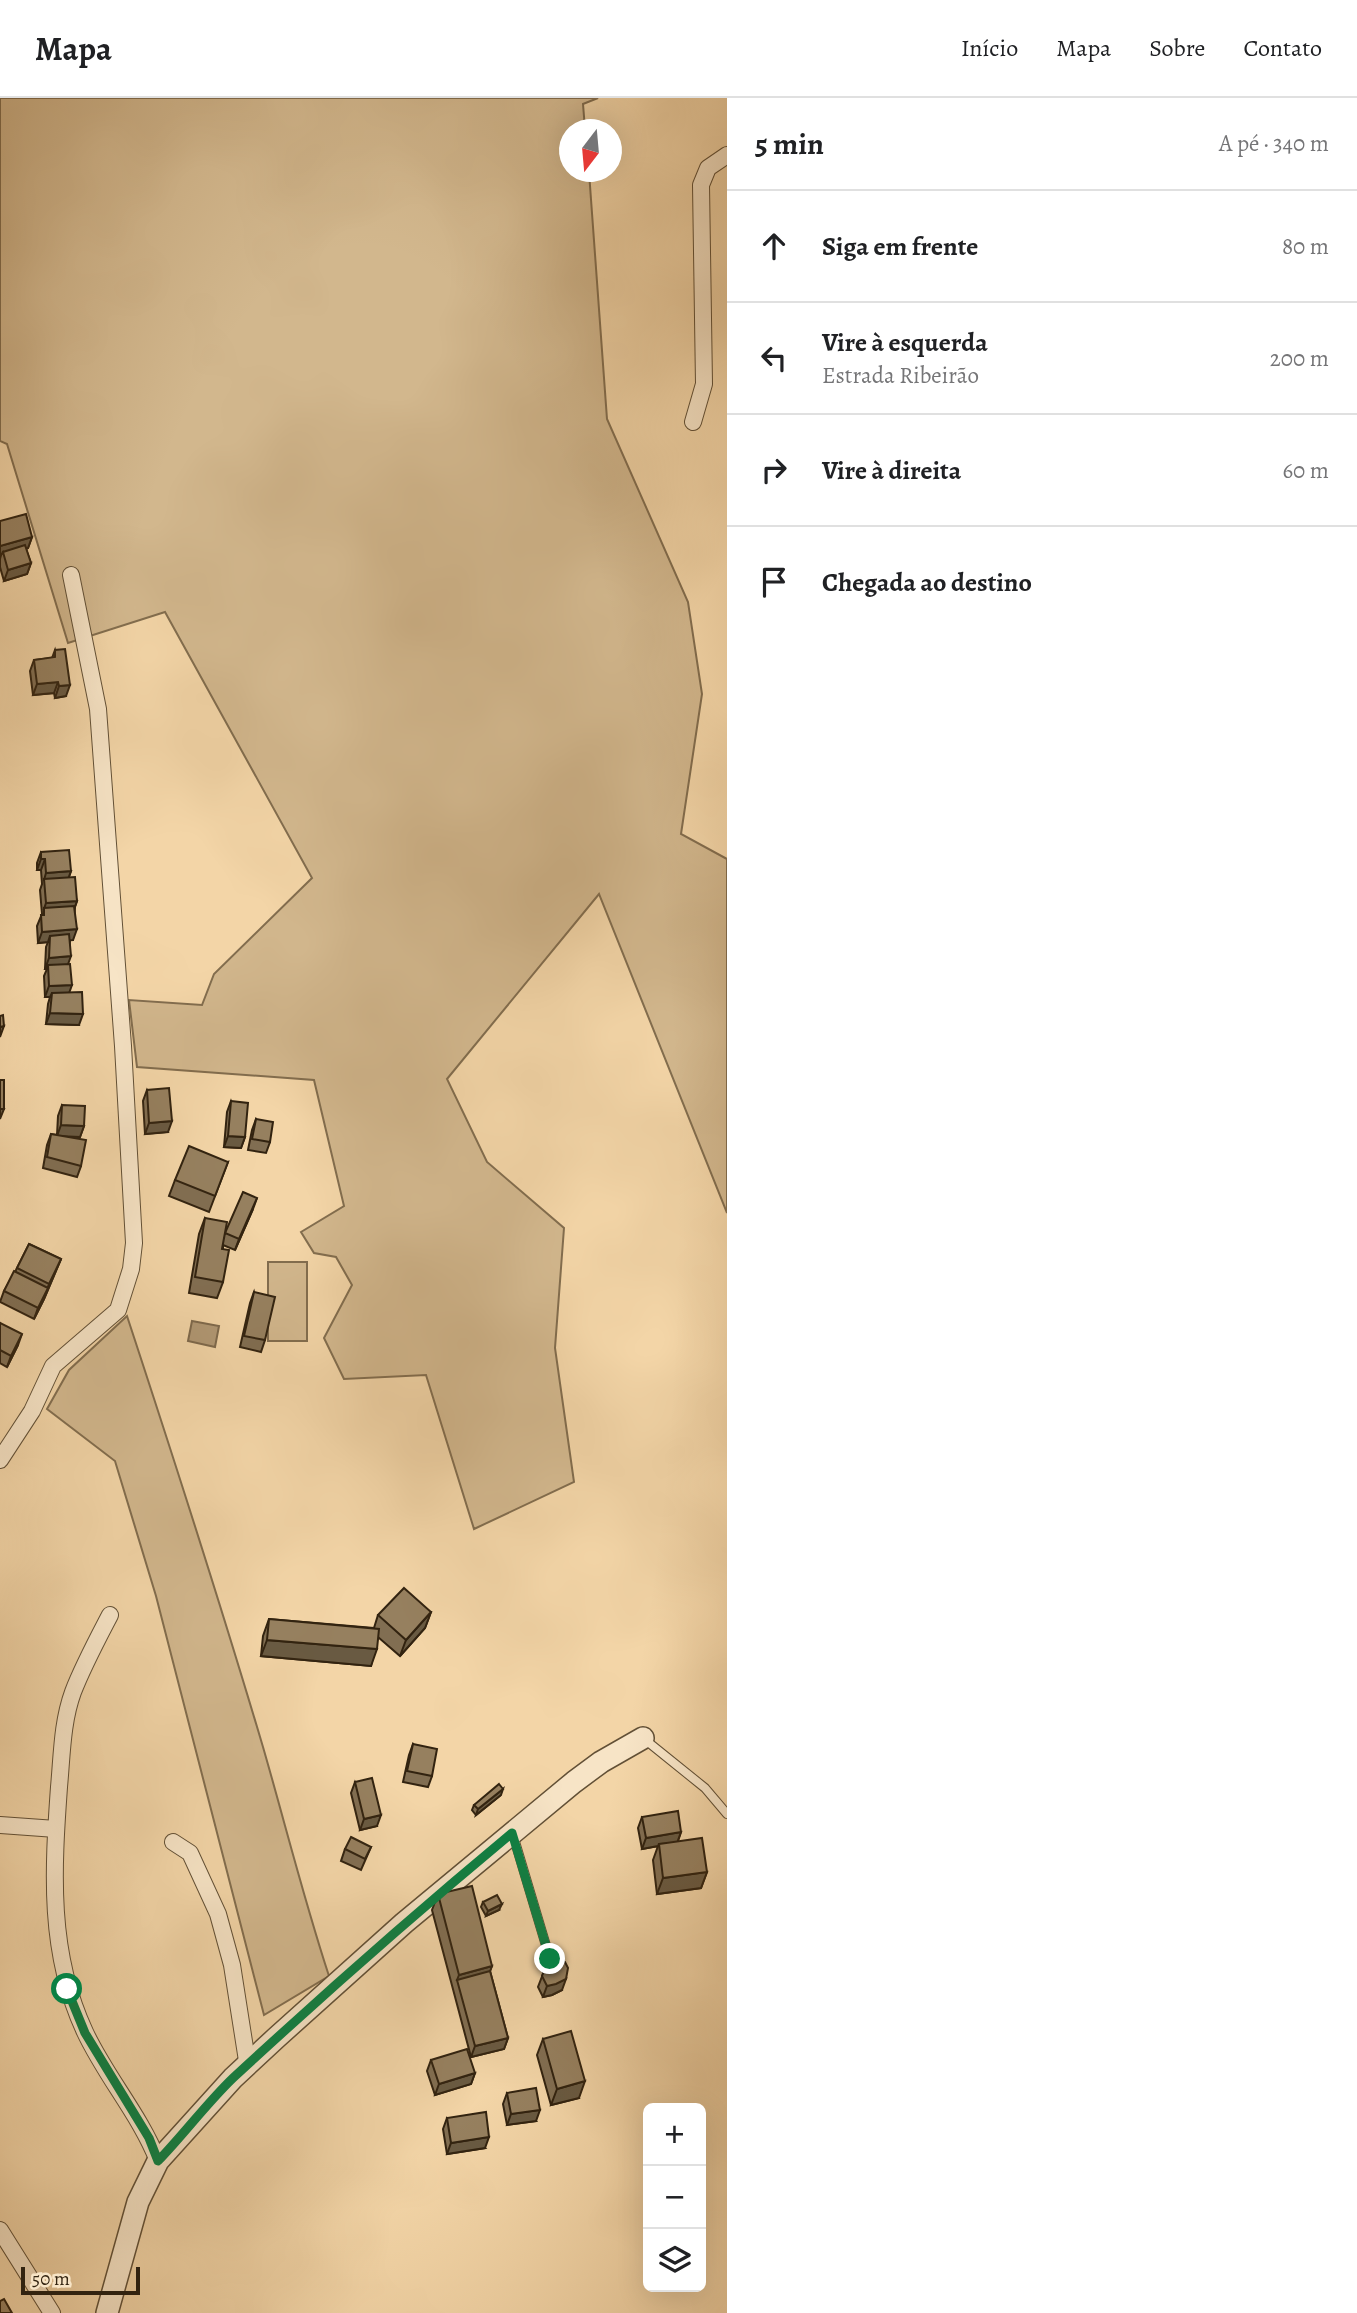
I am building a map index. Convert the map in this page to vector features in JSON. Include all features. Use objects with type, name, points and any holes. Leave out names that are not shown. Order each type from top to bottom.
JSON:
[{"type":"street","points":[[693,422],[704,384],[701,185],[708,168],[727,155]]},
{"type":"street","points":[[0,1460],[32,1411],[53,1366],[118,1310],[124,1294],[134,1243],[123,1046],[98,709],[71,575]]},
{"type":"street","points":[[110,1615],[73,1692],[66,1716],[56,1829],[54,1916],[67,1989],[85,2033],[149,2138],[158,2161]]},
{"type":"street","points":[[107,2313],[138,2202],[158,2161],[233,2078],[404,1923],[512,1833],[601,1762],[643,1738]]},
{"type":"street","points":[[0,1825],[56,1829]]},
{"type":"street","points":[[173,1842],[190,1853],[218,1913],[232,1965],[248,2067]]},
{"type":"street","points":[[0,2230],[52,2313]]},
{"type":"lane","points":[[643,1738],[705,1788],[727,1814]]},
{"type":"lane","points":[[512,1833],[550,1959]]},
{"type":"shaded area","points":[[0,98],[598,98],[583,104],[584,119],[559,119],[559,182],[590,182],[607,419],[688,602],[702,694],[681,834],[727,859],[727,1213],[599,894],[447,1079],[487,1162],[564,1228],[555,1348],[574,1482],[474,1529],[426,1375],[344,1379],[324,1338],[352,1285],[336,1257],[314,1253],[301,1232],[344,1206],[314,1080],[137,1067],[129,1000],[202,1005],[214,974],[312,878],[165,612],[68,643],[7,444],[0,441]]},
{"type":"shaded area","points":[[268,1262],[307,1262],[307,1341],[268,1341]]},
{"type":"shaded area","points":[[127,1316],[230,1639],[329,1976],[264,2015],[156,1596],[115,1461],[47,1409],[69,1370]]},
{"type":"shaded area","points":[[192,1321],[219,1326],[215,1347],[188,1341]]},
{"type":"building","points":[[26,514],[32,537],[0,546],[0,521]]},
{"type":"building","points":[[25,545],[31,563],[8,570],[3,552]]},
{"type":"building","points":[[65,649],[70,685],[59,686],[58,682],[37,684],[34,660],[55,657],[55,650]]},
{"type":"building","points":[[69,850],[71,871],[46,873],[45,859],[41,859],[41,852]]},
{"type":"building","points":[[75,877],[77,901],[46,903],[44,879]]},
{"type":"building","points":[[74,906],[77,929],[42,932],[41,915],[44,915],[44,908]]},
{"type":"building","points":[[69,934],[71,956],[49,958],[50,936]]},
{"type":"building","points":[[70,964],[72,985],[49,986],[48,965]]},
{"type":"building","points":[[82,992],[83,1014],[50,1013],[52,993]]},
{"type":"building","points":[[3,1015],[4,1026],[0,1027],[0,1016]]},
{"type":"building","points":[[0,1080],[4,1080],[4,1109],[0,1109]]},
{"type":"building","points":[[169,1088],[172,1121],[149,1123],[147,1090]]},
{"type":"building","points":[[231,1101],[248,1103],[245,1137],[228,1136]]},
{"type":"building","points":[[62,1105],[85,1106],[84,1126],[61,1125]]},
{"type":"building","points":[[256,1119],[273,1122],[270,1142],[252,1139]]},
{"type":"building","points":[[51,1134],[86,1140],[81,1166],[47,1157]]},
{"type":"building","points":[[189,1146],[228,1162],[215,1196],[175,1180]]},
{"type":"building","points":[[243,1192],[257,1198],[239,1239],[225,1233]]},
{"type":"building","points":[[205,1218],[227,1222],[222,1249],[229,1250],[223,1282],[195,1277]]},
{"type":"building","points":[[29,1244],[61,1259],[49,1284],[17,1268]]},
{"type":"building","points":[[14,1271],[48,1288],[38,1308],[4,1291]]},
{"type":"building","points":[[254,1292],[275,1297],[265,1340],[244,1336]]},
{"type":"building","points":[[0,1323],[22,1334],[11,1356],[0,1350]]},
{"type":"building","points":[[404,1588],[431,1612],[406,1640],[378,1615]]},
{"type":"building","points":[[269,1619],[379,1629],[377,1649],[267,1640]]},
{"type":"building","points":[[413,1744],[437,1749],[432,1776],[407,1771]]},
{"type":"building","points":[[372,1778],[381,1815],[364,1819],[355,1782]]},
{"type":"building","points":[[499,1784],[503,1789],[478,1809],[474,1805]]},
{"type":"building","points":[[678,1811],[681,1832],[646,1838],[642,1817]]},
{"type":"building","points":[[351,1837],[371,1847],[365,1859],[345,1849]]},
{"type":"building","points":[[702,1838],[707,1872],[663,1878],[659,1844]]},
{"type":"building","points":[[472,1886],[492,1966],[459,1975],[438,1894]]},
{"type":"building","points":[[497,1895],[502,1904],[488,1911],[483,1902]]},
{"type":"building","points":[[557,1959],[565,1962],[568,1968],[566,1979],[547,1986],[542,1976],[548,1961]]},
{"type":"building","points":[[490,1971],[508,2038],[475,2046],[457,1980]]},
{"type":"building","points":[[571,2031],[585,2081],[557,2089],[543,2039]]},
{"type":"building","points":[[467,2049],[475,2073],[439,2084],[431,2060]]},
{"type":"building","points":[[536,2088],[540,2110],[511,2114],[507,2093]]},
{"type":"building","points":[[486,2112],[489,2137],[451,2143],[447,2118]]},
{"type":"building","points":[[4,2299],[12,2313],[0,2313],[0,2301]]},
{"type":"route","points":[[67,1989],[85,2033],[149,2138],[158,2161],[193,2126],[233,2078],[248,2067],[276,2038],[404,1923],[512,1833],[550,1959]]}]
